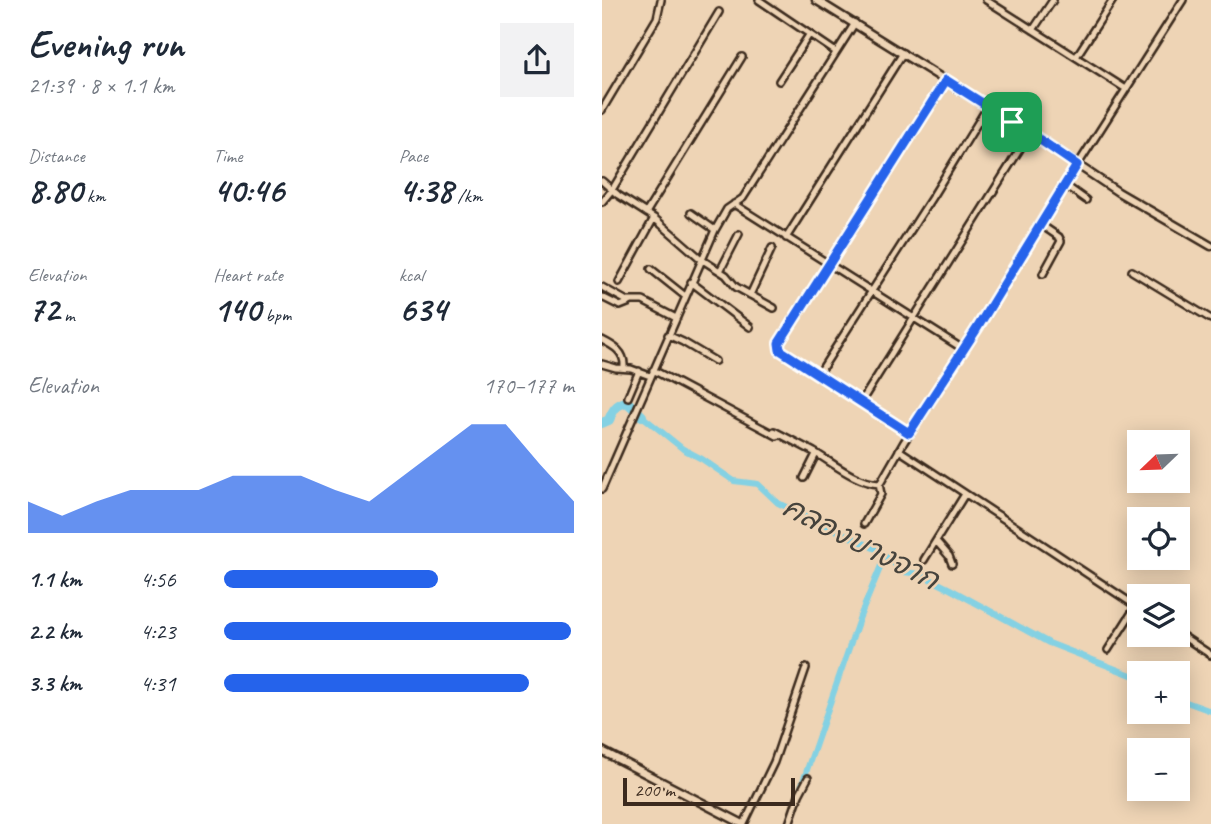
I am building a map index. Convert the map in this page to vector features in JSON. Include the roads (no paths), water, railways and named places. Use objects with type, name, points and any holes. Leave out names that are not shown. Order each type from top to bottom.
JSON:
[{"type":"street","points":[[602,110],[657,18],[661,0]]},
{"type":"street","points":[[759,0],[836,52]]},
{"type":"street","points":[[986,0],[994,2],[1126,89]]},
{"type":"street","points":[[1034,30],[1053,0]]},
{"type":"street","points":[[1076,57],[1113,0]]},
{"type":"street","points":[[864,524],[881,494],[879,484],[909,433],[1182,0]]},
{"type":"street","points":[[820,1],[988,106],[1118,192],[1211,246]]},
{"type":"street","points":[[602,202],[612,190],[719,12]]},
{"type":"street","points":[[602,489],[715,230],[727,209],[743,198],[855,23]]},
{"type":"street","points":[[779,81],[809,35]]},
{"type":"street","points":[[786,238],[903,53]]},
{"type":"street","points":[[646,213],[742,57]]},
{"type":"street","points":[[909,433],[780,350],[779,343],[946,80]]},
{"type":"street","points":[[818,375],[988,106]]},
{"type":"street","points":[[861,402],[1030,133]]},
{"type":"street","points":[[602,181],[653,218],[701,259],[729,277],[736,287],[774,308]]},
{"type":"street","points":[[1065,185],[1086,200]]},
{"type":"street","points":[[734,204],[963,349]]},
{"type":"street","points":[[691,213],[715,230]]},
{"type":"street","points":[[619,282],[653,218]]},
{"type":"street","points":[[1040,224],[1061,241],[1043,274]]},
{"type":"street","points":[[720,271],[739,234]]},
{"type":"street","points":[[750,295],[772,248]]},
{"type":"street","points":[[651,269],[685,296]]},
{"type":"street","points":[[1132,271],[1211,319]]},
{"type":"street","points":[[691,282],[750,327]]},
{"type":"street","points":[[602,287],[630,302]]},
{"type":"street","points":[[602,298],[620,306],[643,301],[676,318]]},
{"type":"street","points":[[668,335],[715,361]]},
{"type":"street","points":[[602,341],[615,346],[624,358],[624,367]]},
{"type":"street","points":[[602,364],[652,373],[802,449]]},
{"type":"street","points":[[628,397],[639,371]]},
{"type":"street","points":[[774,431],[838,468],[868,482],[879,484]]},
{"type":"street","points":[[899,450],[1127,600]]},
{"type":"street","points":[[804,478],[816,454]]},
{"type":"street","points":[[924,560],[965,494]]},
{"type":"street","points":[[936,541],[949,556],[952,564]]},
{"type":"street","points":[[1108,650],[1127,623]]},
{"type":"street","points":[[1190,641],[1211,655]]},
{"type":"street","points":[[602,751],[743,824],[774,762],[807,668]]},
{"type":"street","points":[[789,824],[807,778]]},
{"type":"waterway","name":"คลองบางจาก","points":[[602,423],[609,420],[618,406],[627,402],[642,416]]},
{"type":"waterway","name":"คลองบางจาก","points":[[642,416],[683,449],[734,481],[758,484],[778,503],[878,550],[904,572],[920,574],[1049,643],[1127,673]]},
{"type":"waterway","points":[[800,790],[859,619],[885,556]]},
{"type":"waterway","name":"คลองบางจาก","points":[[1190,703],[1211,711]]}]
